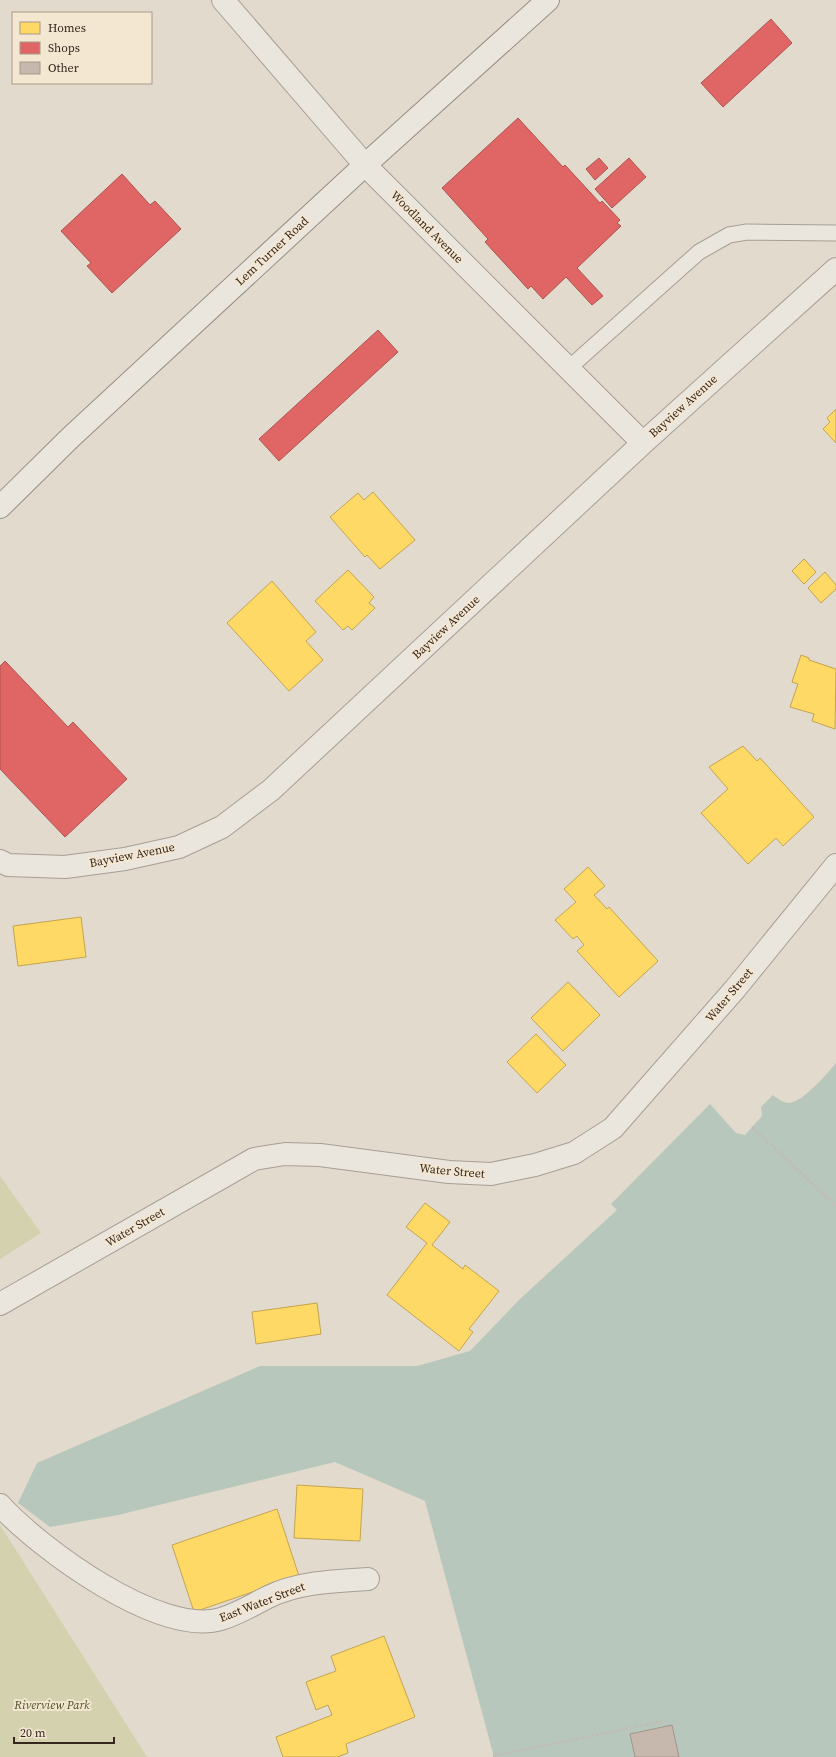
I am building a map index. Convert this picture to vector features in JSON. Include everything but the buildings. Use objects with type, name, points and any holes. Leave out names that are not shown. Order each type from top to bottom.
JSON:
[{"type":"street","name":"Woodland Avenue","points":[[223,0],[365,165],[643,443]]},
{"type":"street","name":"Lem Turner Road","points":[[0,507],[71,437],[365,165],[548,0]]},
{"type":"street","name":"Bayview Avenue","points":[[0,861],[8,865],[65,867],[125,859],[179,847],[222,827],[271,790],[643,443],[836,269]]},
{"type":"street","name":"Water Street","points":[[0,1304],[254,1159],[284,1154],[320,1155],[449,1172],[491,1174],[535,1165],[574,1153],[613,1128],[735,989],[836,865]]},
{"type":"street","name":"East Water Street","points":[[0,1505],[17,1524],[94,1581],[155,1612],[189,1621],[220,1620],[242,1612],[269,1597],[312,1583],[368,1579]]},
{"type":"lane","points":[[569,368],[699,252],[729,235],[747,232],[836,233]]},
{"type":"path","points":[[752,1127],[836,1206]]},
{"type":"path","points":[[493,1756],[664,1721]]},
{"type":"green space","points":[[0,1176],[41,1233],[0,1259]]},
{"type":"green space","name":"Riverview Park","points":[[0,1525],[147,1757],[0,1757]]},
{"type":"shaded area","points":[[836,1063],[836,1757],[494,1757],[425,1501],[335,1462],[118,1515],[50,1527],[18,1503],[37,1463],[260,1366],[417,1366],[470,1351],[520,1299],[617,1210],[611,1204],[710,1104],[736,1133],[745,1135],[762,1116],[761,1107],[773,1095],[780,1100],[789,1103],[801,1098],[827,1074]]}]
